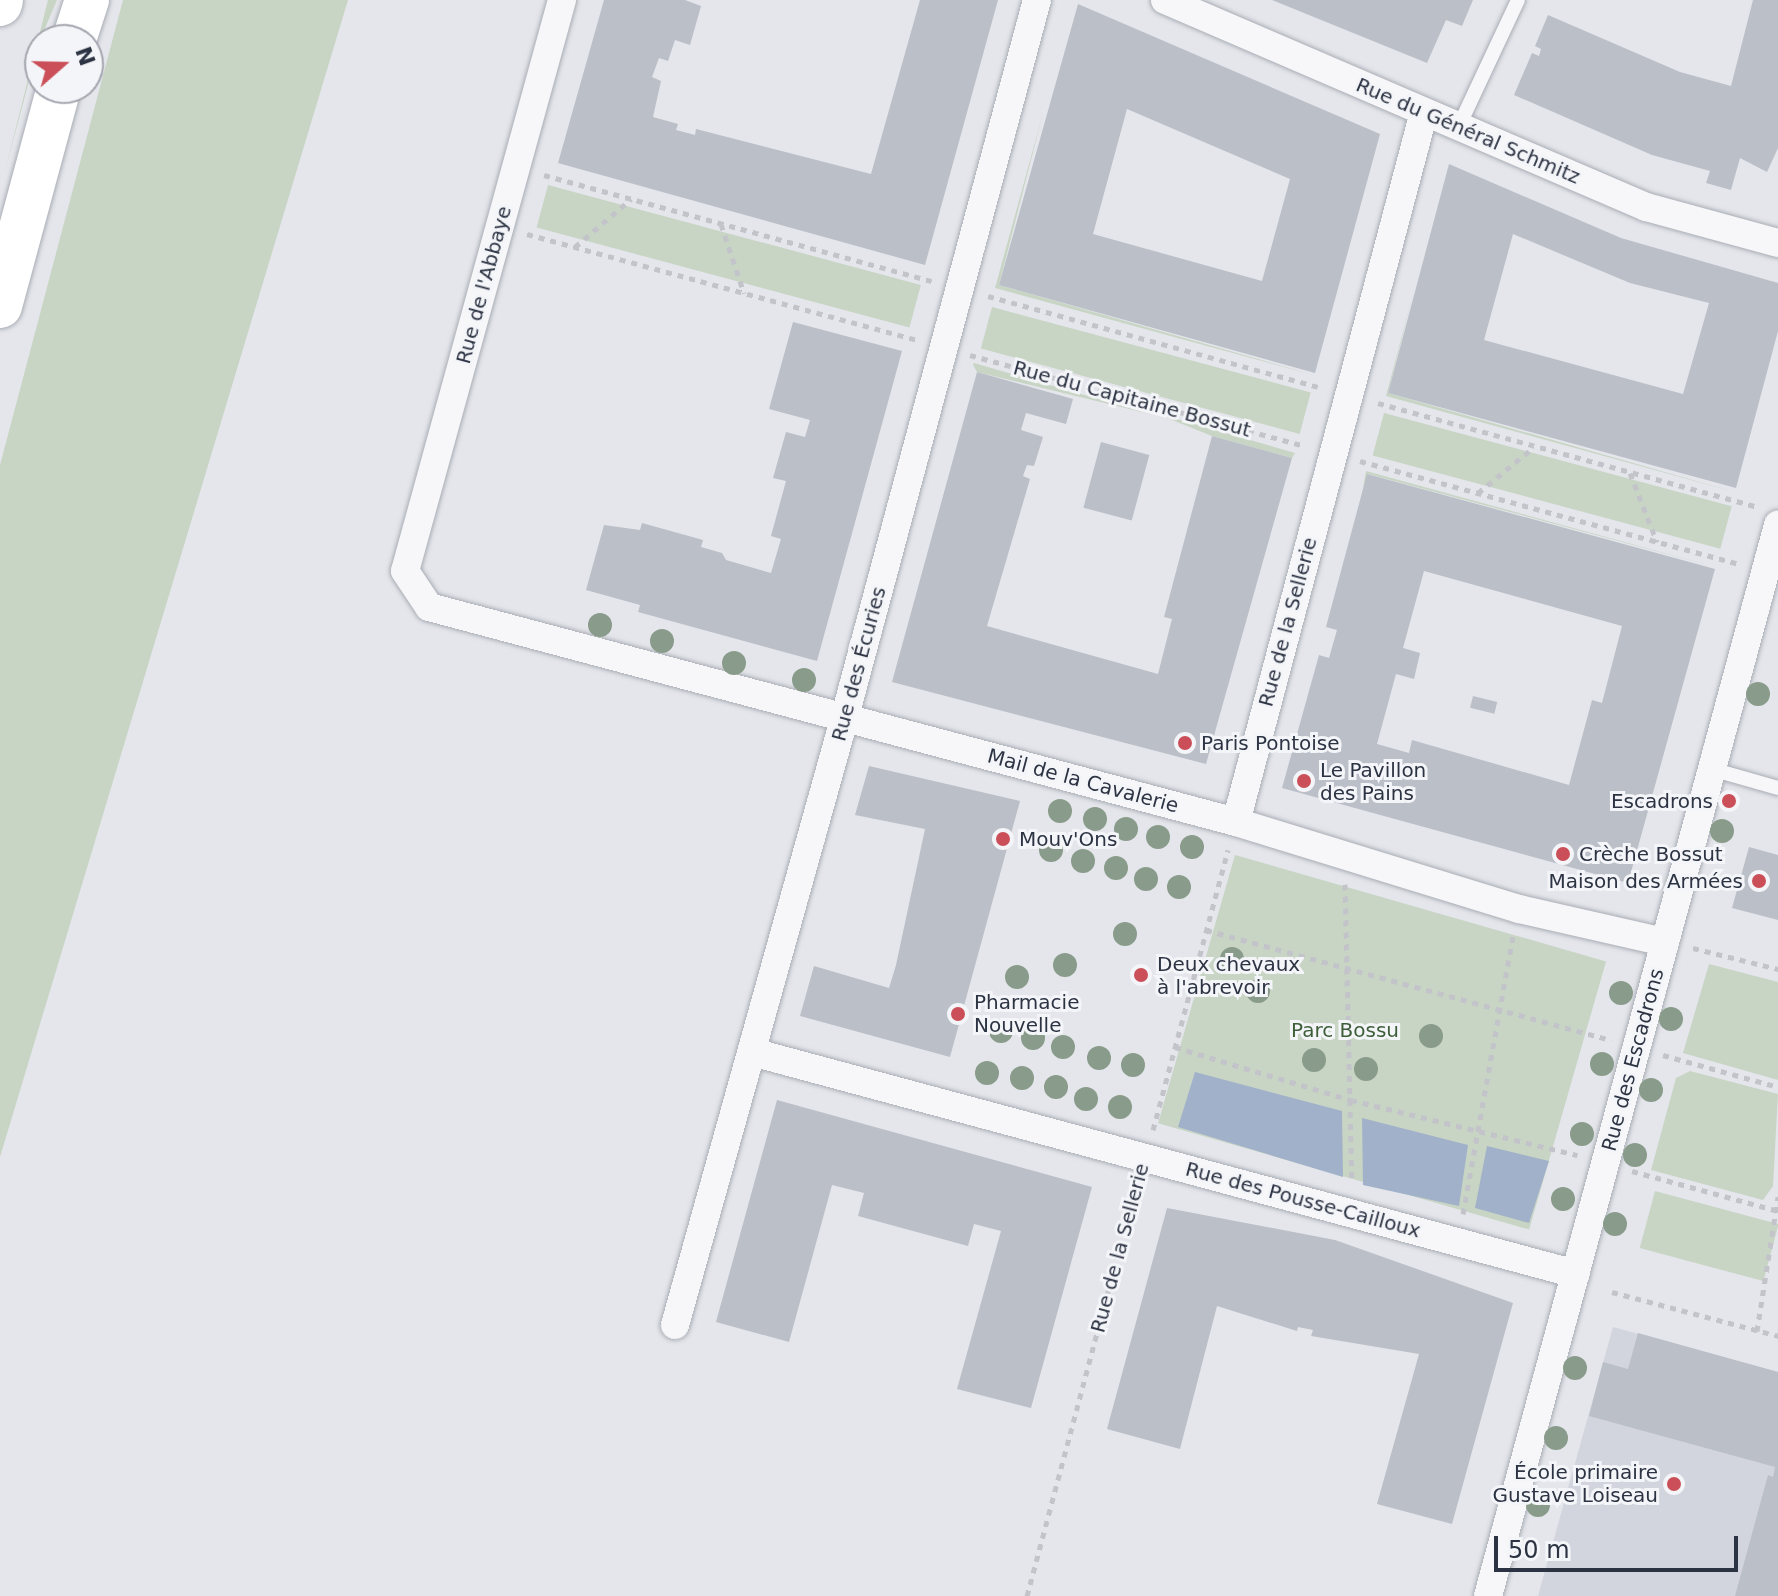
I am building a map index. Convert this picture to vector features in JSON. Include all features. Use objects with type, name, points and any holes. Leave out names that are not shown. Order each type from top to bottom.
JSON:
[{"type":"highway","points":[[79,24],[87,0]]},
{"type":"highway","points":[[0,306],[55,104]]},
{"type":"street","name":"Rue de l'Abbaye","points":[[405,571],[562,0]]},
{"type":"street","name":"Rue des Écuries","points":[[675,1325],[845,716],[1037,0]]},
{"type":"street","name":"Rue du Général Schmitz","points":[[1165,0],[1646,207],[1778,243]]},
{"type":"street","name":"Rue de la Sellerie","points":[[1236,822],[1424,112]]},
{"type":"street","name":"Rue des Escadrons","points":[[1488,1596],[1764,571],[1773,518]]},
{"type":"street","name":"Mail de la Cavalerie","points":[[405,571],[429,607],[1236,822],[1347,859],[1519,909],[1664,942]]},
{"type":"street","name":"Rue des Pousse-Cailloux","points":[[752,1052],[1576,1274]]},
{"type":"lane","points":[[1459,126],[1518,0]]},
{"type":"lane","points":[[1711,769],[1778,788]]},
{"type":"path","points":[[516,167],[1630,472],[1773,518]]},
{"type":"path","points":[[575,247],[632,199]]},
{"type":"path","points":[[720,223],[744,293]]},
{"type":"path","name":"Rue du Capitaine Bossut","points":[[500,227],[1764,571]]},
{"type":"path","points":[[1478,493],[1535,447]]},
{"type":"path","points":[[1630,472],[1657,542]]},
{"type":"path","name":"Rue de la Sellerie","points":[[1027,1596],[1236,822]]},
{"type":"path","points":[[1347,859],[1346,970],[1352,1188]]},
{"type":"path","points":[[1463,1215],[1519,909]]},
{"type":"path","points":[[1206,930],[1778,1087]]},
{"type":"path","points":[[1664,942],[1778,969]]},
{"type":"path","points":[[1175,1047],[1351,1100],[1605,1163],[1777,1210]]},
{"type":"path","points":[[1757,1331],[1778,1197]]},
{"type":"path","points":[[1612,1292],[1778,1336]]},
{"type":"shaded area","name":"École primaire Gustave Loiseau","points":[[1613,1327],[1778,1372],[1778,1596],[1538,1596]]},
{"type":"green space","points":[[48,0],[57,0],[47,24],[42,24]]},
{"type":"green space","points":[[123,0],[348,0],[0,1157],[0,465],[95,104],[104,104],[104,72]]},
{"type":"green space","points":[[24,95],[24,100],[4,175]]},
{"type":"green space","points":[[1043,113],[999,285],[1317,376],[995,288]]},
{"type":"green space","points":[[548,185],[921,285],[909,327],[537,228]]},
{"type":"green space","points":[[1413,294],[1388,393],[1738,493],[1386,396]]},
{"type":"green space","points":[[992,307],[1311,392],[1300,434],[981,349]]},
{"type":"green space","points":[[974,363],[1154,415],[977,372]]},
{"type":"green space","points":[[1384,413],[1732,506],[1720,549],[1373,456]]},
{"type":"green space","points":[[1167,418],[1295,453],[1292,458],[1212,436]]},
{"type":"green space","points":[[1366,471],[1719,568],[1368,474],[1363,488]]},
{"type":"green space","name":"Parc Bossu","points":[[1235,855],[1606,961],[1529,1230],[1158,1123]]},
{"type":"green space","points":[[1709,964],[1778,982],[1778,1080],[1683,1053]]},
{"type":"green space","points":[[1690,1071],[1778,1094],[1773,1186],[1763,1200],[1651,1170],[1676,1078]]},
{"type":"green space","points":[[1655,1191],[1778,1224],[1763,1281],[1640,1248]]},
{"type":"water","points":[[1195,1072],[1342,1111],[1343,1177],[1178,1127]]},
{"type":"water","points":[[1362,1118],[1468,1145],[1459,1206],[1363,1185]]},
{"type":"water","points":[[1487,1146],[1549,1161],[1529,1223],[1475,1208]]},
{"type":"building","points":[[604,0],[685,0],[701,6],[690,45],[675,40],[668,61],[659,58],[652,77],[661,81],[653,117],[678,124],[676,130],[695,135],[696,129],[871,174],[920,0],[998,0],[925,265],[558,163]]},
{"type":"building","points":[[1272,0],[1473,0],[1462,26],[1446,20],[1427,63]]},
{"type":"building","points":[[1753,0],[1778,0],[1778,148],[1767,172],[1740,158],[1731,190],[1706,183],[1710,171],[1652,155],[1514,95],[1532,53],[1539,56],[1541,49],[1535,46],[1548,15],[1680,72],[1731,86]]},
{"type":"building","points":[[1078,4],[1380,134],[1315,373],[999,285]],"holes":[[[1127,109],[1290,179],[1262,281],[1093,234]]]},
{"type":"building","points":[[1449,164],[1621,238],[1778,283],[1778,331],[1736,488],[1388,393]],"holes":[[[1513,234],[1630,283],[1709,303],[1683,394],[1484,340]]]},
{"type":"building","points":[[793,322],[902,351],[817,661],[638,612],[640,605],[586,590],[604,525],[640,530],[642,523],[703,540],[701,547],[722,553],[726,560],[771,573],[781,539],[771,536],[786,481],[773,478],[786,432],[805,437],[810,420],[769,409]]},
{"type":"building","points":[[977,372],[1073,399],[1066,424],[1026,413],[1021,430],[1043,437],[1034,466],[1027,465],[1023,476],[1030,479],[987,626],[1158,674],[1172,619],[1164,617],[1212,436],[1292,458],[1206,764],[892,682]]},
{"type":"building","points":[[1101,442],[1149,455],[1132,521],[1083,508]]},
{"type":"building","points":[[1367,474],[1715,569],[1628,883],[1282,788],[1319,655],[1329,658],[1337,630],[1326,627]],"holes":[[[1424,571],[1622,626],[1602,703],[1592,700],[1569,785],[1412,740],[1409,753],[1377,744],[1396,674],[1414,679],[1420,653],[1403,648]]]},
{"type":"building","points":[[1473,696],[1497,702],[1494,714],[1470,708]]},
{"type":"building","points":[[869,766],[1020,801],[950,1057],[800,1016],[814,966],[889,988],[896,965],[925,829],[855,815]]},
{"type":"building","name":"Maison des Armées","points":[[1749,847],[1778,855],[1778,920],[1732,908]]},
{"type":"building","points":[[777,1100],[1092,1187],[1031,1408],[957,1389],[1001,1231],[974,1224],[968,1246],[858,1216],[864,1193],[832,1185],[789,1342],[716,1322]]},
{"type":"building","points":[[1167,1208],[1335,1240],[1513,1303],[1452,1524],[1377,1504],[1419,1354],[1311,1336],[1313,1330],[1298,1327],[1297,1331],[1217,1306],[1180,1449],[1107,1429]]},
{"type":"building","points":[[1638,1333],[1778,1372],[1778,1596],[1735,1596],[1768,1475],[1773,1477],[1775,1467],[1589,1416],[1603,1362],[1628,1369]]},
{"type":"place","name":"Paris Pontoise","points":[[1185,743]]},
{"type":"place","name":"Le Pavillon des Pains","points":[[1304,781]]},
{"type":"place","name":"Escadrons","points":[[1729,801]]},
{"type":"place","name":"Mouv'Ons","points":[[1003,839]]},
{"type":"place","name":"Crèche Bossut","points":[[1563,854]]},
{"type":"place","name":"Maison des Armées","points":[[1759,881]]},
{"type":"place","name":"Deux chevaux à l'abrevoir","points":[[1141,975]]},
{"type":"place","name":"Pharmacie Nouvelle","points":[[958,1014]]},
{"type":"place","name":"École primaire Gustave Loiseau","points":[[1674,1484]]}]
